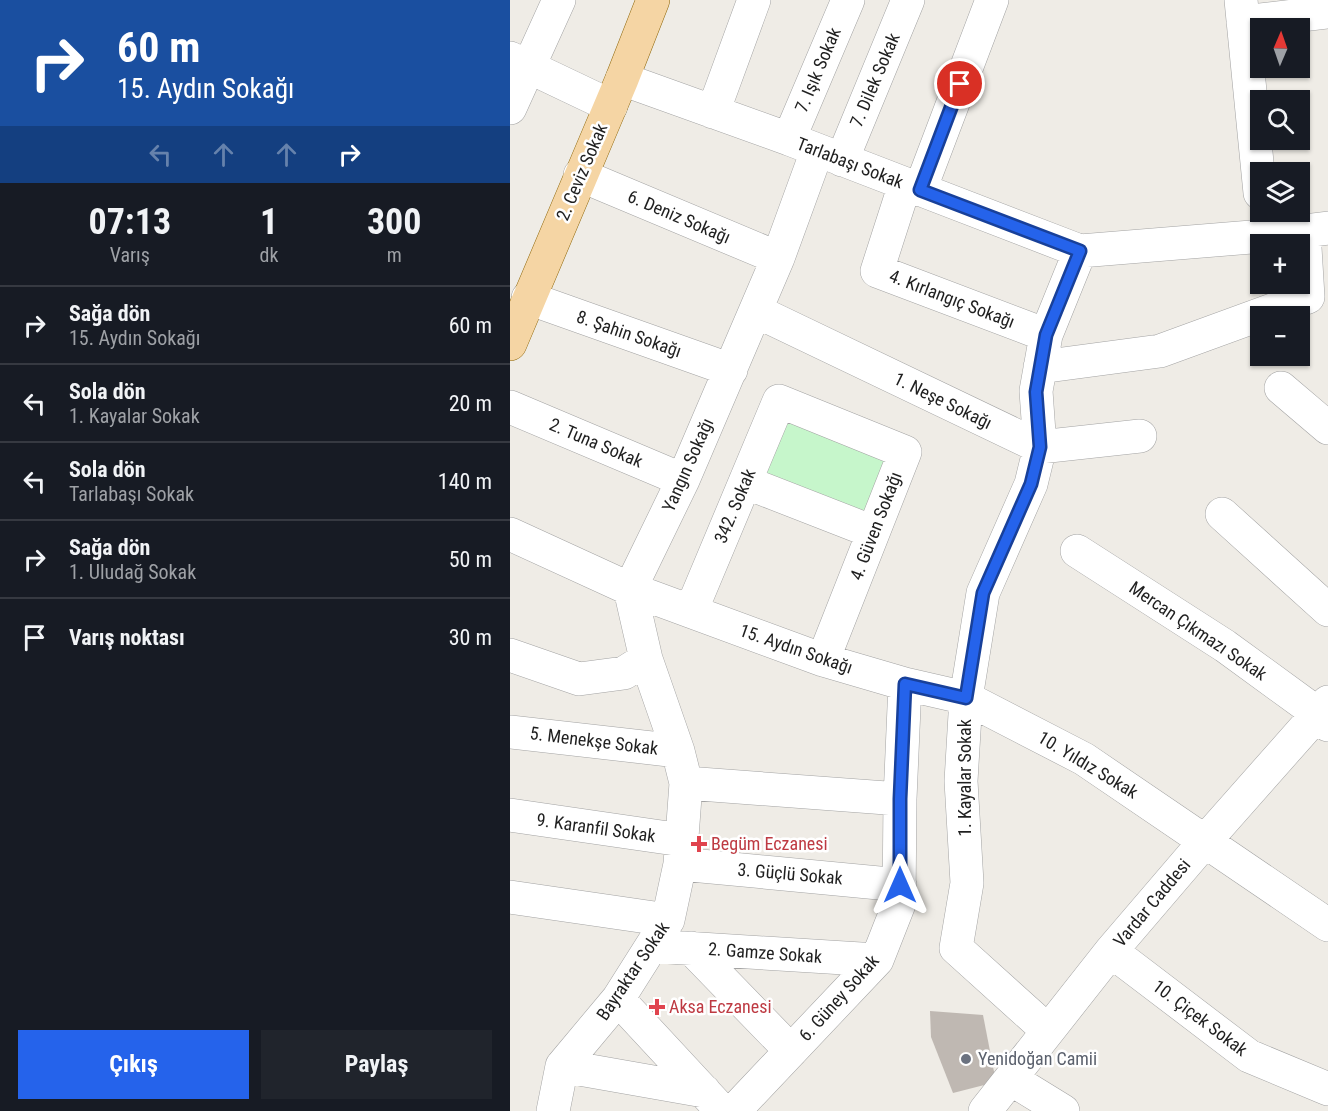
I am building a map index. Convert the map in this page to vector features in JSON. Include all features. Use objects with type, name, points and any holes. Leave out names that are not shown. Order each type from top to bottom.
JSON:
[{"type":"main road","name":"2. Ceviz Sokak","points":[[510,344],[617,92],[652,0]]},
{"type":"street","points":[[510,108],[519,62],[559,0]]},
{"type":"street","points":[[712,112],[754,0]]},
{"type":"street","name":"7. Işık Sokak","points":[[816,150],[848,0]]},
{"type":"street","name":"7. Dilek Sokak","points":[[816,150],[908,0]]},
{"type":"street","points":[[913,187],[992,0]]},
{"type":"street","points":[[1257,162],[1242,11],[1328,12]]},
{"type":"street","name":"Tarlabaşı Sokak","points":[[519,62],[617,92],[712,112],[1080,251],[1263,224],[1316,230]]},
{"type":"street","name":"Yangın Sokağı","points":[[630,590],[683,480],[756,311],[816,150]]},
{"type":"street","name":"6. Deniz Sokağı","points":[[580,175],[777,258]]},
{"type":"street","name":"4. Kırlangıç Sokağı","points":[[913,187],[877,271],[1046,335]]},
{"type":"street","points":[[1040,367],[1160,351],[1308,297],[1316,230]]},
{"type":"street","name":"1. Kayalar Sokak","points":[[1048,1031],[956,948],[967,883],[961,781],[966,698],[983,593],[1031,484],[1040,447],[1036,392],[1046,335],[1080,251]]},
{"type":"street","name":"8. Şahin Sokağı","points":[[528,298],[730,370]]},
{"type":"street","name":"1. Neşe Sokağı","points":[[756,311],[1040,447]]},
{"type":"street","points":[[1281,388],[1328,428]]},
{"type":"street","name":"342. Sokak","points":[[691,612],[779,401]]},
{"type":"street","name":"4. Güven Sokağı","points":[[779,401],[905,452],[823,660]]},
{"type":"street","name":"2. Tuna Sokak","points":[[510,407],[683,480]]},
{"type":"street","points":[[1040,447],[1140,436]]},
{"type":"street","points":[[745,482],[873,532]]},
{"type":"street","points":[[1222,514],[1328,610]]},
{"type":"street","name":"15. Aydın Sokağı","points":[[510,534],[630,590],[823,660],[905,684],[966,698]]},
{"type":"street","name":"Mercan Çıkmazı Sokak","points":[[1077,551],[1324,713]]},
{"type":"street","points":[[630,590],[646,659],[678,751],[686,783],[900,799]]},
{"type":"street","points":[[510,655],[579,679],[624,673],[646,659]]},
{"type":"street","name":"6. Güney Sokak","points":[[734,1111],[877,960],[899,904],[900,799],[905,684]]},
{"type":"street","name":"10. Yıldız Sokak","points":[[966,698],[1084,759],[1328,925]]},
{"type":"street","name":"Vardar Caddesi","points":[[985,1111],[1111,951],[1206,840],[1324,713]]},
{"type":"street","name":"5. Menekşe Sokak","points":[[510,732],[678,751]]},
{"type":"street","name":"Bayraktar Sokak","points":[[552,1111],[562,1066],[618,999],[660,933],[681,852],[686,783]]},
{"type":"street","name":"9. Karanfil Sokak","points":[[510,815],[681,852]]},
{"type":"street","name":"3. Güçlü Sokak","points":[[681,852],[900,885]]},
{"type":"street","name":"2. Gamze Sokak","points":[[510,897],[660,933],[691,948],[877,960]]},
{"type":"street","points":[[691,948],[791,1051]]},
{"type":"street","name":"10. Çiçek Sokak","points":[[1111,951],[1249,1056],[1328,1089]]},
{"type":"street","points":[[618,999],[713,1101]]},
{"type":"street","points":[[562,1066],[713,1101]]},
{"type":"street","points":[[1011,1079],[1063,1111]]},
{"type":"green space","points":[[783,411],[893,455],[866,522],[754,477]]},
{"type":"building","name":"Yenidoğan Camii","points":[[930,1011],[983,1015],[996,1082],[953,1093],[931,1037]]},
{"type":"place","name":"Begüm Eczanesi","points":[[699,844]]},
{"type":"place","name":"Aksa Eczanesi","points":[[657,1007]]},
{"type":"place","name":"Yenidoğan Camii","points":[[966,1059]]},
{"type":"route","points":[[900,885],[900,799],[905,684],[966,698],[983,593],[1031,484],[1040,447],[1036,392],[1046,335],[1080,251],[920,190],[960,84]]}]
